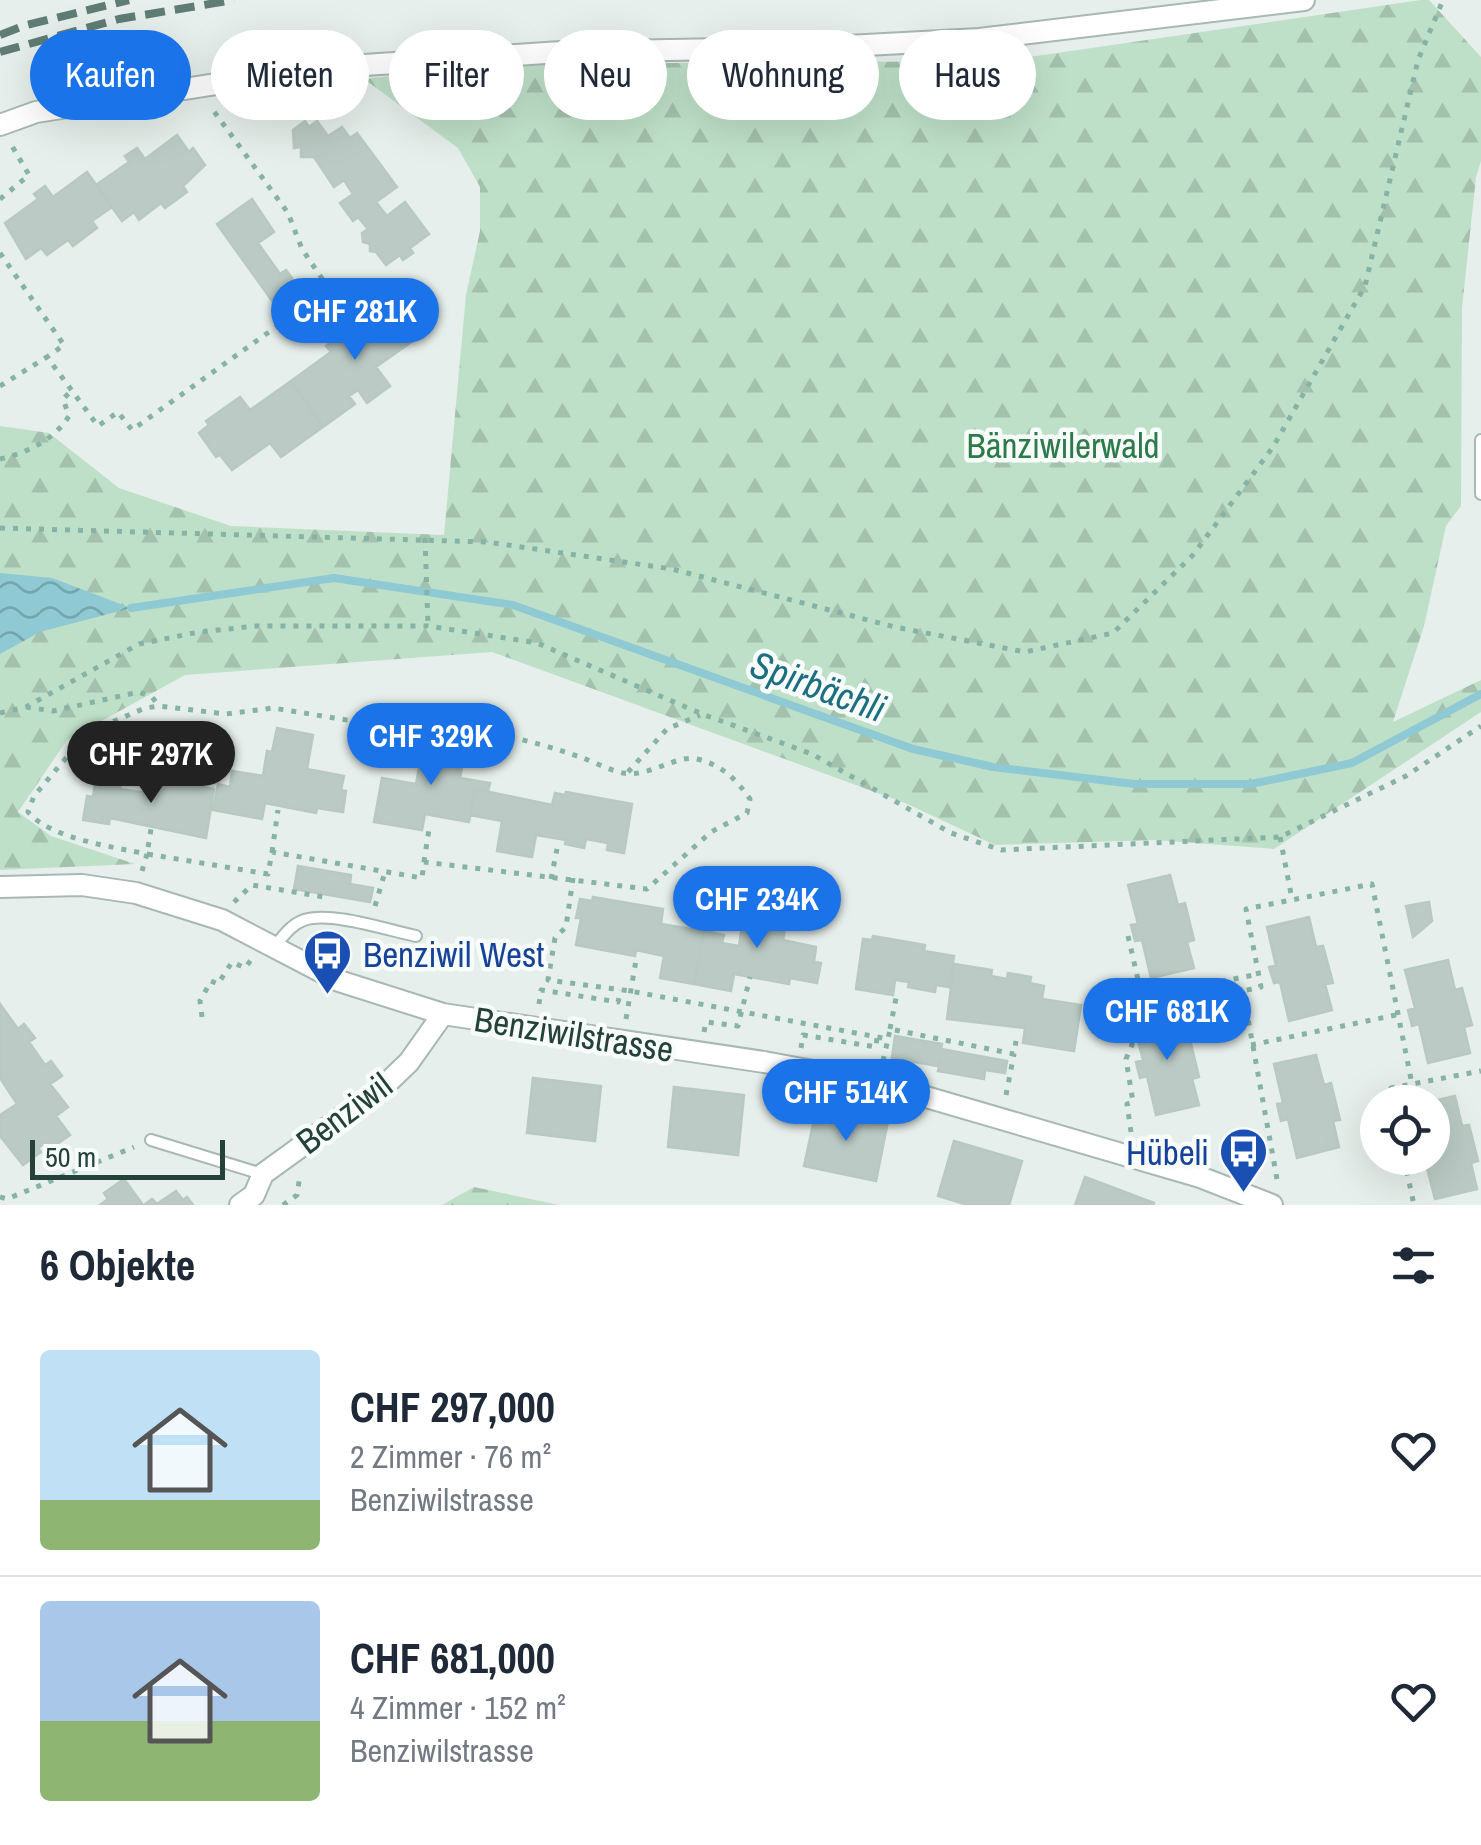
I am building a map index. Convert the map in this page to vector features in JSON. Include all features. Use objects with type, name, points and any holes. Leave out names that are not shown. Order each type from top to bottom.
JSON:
[{"type":"street","points":[[2,124],[36,112],[319,68],[561,52],[828,47],[979,39],[1304,0]]},
{"type":"street","name":"Benziwilstrasse","points":[[0,887],[82,885],[136,893],[222,920],[339,982],[443,1014],[878,1082],[1200,1177],[1272,1205]]},
{"type":"street","name":"Benziwil","points":[[240,1205],[254,1196],[263,1174],[382,1088],[409,1062],[443,1014]]},
{"type":"lane","points":[[1481,440],[1481,494]]},
{"type":"lane","points":[[274,948],[289,928],[304,920],[326,918],[416,936]]},
{"type":"lane","points":[[151,1140],[263,1174]]},
{"type":"path","points":[[0,528],[488,542],[672,570],[895,627],[1025,652],[1113,634],[1194,555],[1273,447],[1365,286],[1418,60],[1443,0]]},
{"type":"path","points":[[47,357],[98,426],[118,412],[132,430],[329,288],[302,249],[288,213],[202,95]]},
{"type":"path","points":[[0,199],[30,175],[2,124]]},
{"type":"path","points":[[0,253],[64,345],[0,386]]},
{"type":"path","points":[[0,459],[25,453],[62,427],[69,416],[64,399],[72,391]]},
{"type":"path","points":[[425,538],[428,626]]},
{"type":"path","points":[[0,712],[26,707],[139,644],[257,626],[428,626],[537,643],[702,714],[812,754],[951,833],[1001,850],[1280,836],[1406,776],[1481,726]]},
{"type":"path","points":[[26,707],[53,711],[139,692],[152,696],[160,706]]},
{"type":"path","points":[[278,810],[268,874],[94,843],[35,821],[28,812],[34,796],[77,745],[105,725],[160,706],[226,714],[273,708],[408,730],[468,729],[576,756],[626,774],[646,772],[691,757],[714,764],[737,780],[750,799],[747,813],[711,832],[647,889],[424,862]]},
{"type":"path","points":[[626,774],[667,729],[702,714]]},
{"type":"path","points":[[272,852],[422,878],[429,828]]},
{"type":"path","points":[[142,872],[151,829]]},
{"type":"path","points":[[1280,836],[1292,900]]},
{"type":"path","points":[[551,879],[557,850]]},
{"type":"path","points":[[359,904],[377,907],[386,872]]},
{"type":"path","points":[[573,878],[566,927],[555,938],[548,980],[630,991],[888,1039]]},
{"type":"path","points":[[1277,1178],[1242,990],[1260,987],[1246,909],[1372,884],[1412,1084]]},
{"type":"path","points":[[232,905],[252,885],[341,900]]},
{"type":"path","points":[[1128,936],[1144,1015],[1128,1019],[1132,1045],[1126,1059],[1133,1102],[1127,1104],[1132,1132]]},
{"type":"path","points":[[202,1018],[200,1002],[212,980],[218,984],[232,962],[245,968],[252,958]]},
{"type":"path","points":[[626,1014],[636,960]]},
{"type":"path","points":[[1142,997],[1259,974]]},
{"type":"path","points":[[704,1032],[706,1022],[738,1026],[750,977]]},
{"type":"path","points":[[539,1004],[541,990],[618,1002],[622,990]]},
{"type":"path","points":[[884,1056],[896,998]]},
{"type":"path","points":[[1251,1046],[1396,1015]]},
{"type":"path","points":[[890,1029],[1014,1054]]},
{"type":"path","points":[[801,1048],[804,1035],[876,1047],[877,1037]]},
{"type":"path","points":[[1006,1095],[1016,1041]]},
{"type":"path","points":[[1406,1085],[1481,1071]]},
{"type":"path","points":[[4,1200],[151,1140]]},
{"type":"path","points":[[1408,1175],[1414,1205]]},
{"type":"path","points":[[283,1205],[297,1194],[298,1186]]},
{"type":"green space","name":"Bänziwilerwald","points":[[1429,0],[1481,57],[1481,161],[1462,308],[1461,506],[1446,526],[1424,626],[1393,722],[1481,680],[1481,712],[1274,849],[1155,840],[995,845],[905,803],[492,652],[185,675],[67,740],[18,812],[51,836],[135,864],[0,870],[0,426],[49,433],[119,488],[231,526],[444,535],[466,295],[480,231],[480,187],[458,148],[420,120],[524,120],[524,64],[544,64],[544,120],[667,120],[667,63],[687,63],[687,120],[879,120],[879,62],[899,62],[899,120],[1036,120],[1036,56]]},
{"type":"green space","name":"Bänziwilerwald","points":[[389,76],[389,97],[369,83],[369,78]]},
{"type":"green space","points":[[474,1187],[559,1205],[442,1205]]},
{"type":"water","points":[[0,573],[52,578],[131,608],[40,632],[0,654]]},
{"type":"building","points":[[305,121],[309,127],[317,121],[328,136],[342,127],[350,138],[357,133],[397,187],[376,202],[387,216],[405,202],[429,234],[410,248],[413,253],[403,260],[400,255],[386,265],[376,252],[370,251],[362,233],[368,229],[358,217],[353,221],[340,203],[353,194],[344,180],[334,187],[314,157],[301,157],[301,147],[294,148],[293,130]]},
{"type":"building","points":[[177,135],[205,165],[183,186],[187,192],[165,208],[161,203],[139,220],[134,212],[122,221],[96,185],[129,162],[125,156],[137,148],[145,159]]},
{"type":"building","points":[[87,172],[112,207],[92,221],[97,228],[73,246],[68,240],[47,255],[41,248],[26,259],[5,223],[38,199],[34,194],[45,186],[53,197]]},
{"type":"building","points":[[252,199],[274,232],[258,243],[280,274],[286,270],[299,288],[275,305],[217,224]]},
{"type":"building","points":[[389,304],[397,316],[404,311],[421,335],[376,367],[390,386],[367,403],[358,390],[349,396],[355,404],[323,427],[291,381],[331,352],[326,346],[339,336],[337,333],[370,309],[374,315]]},
{"type":"building","points":[[291,381],[323,427],[281,457],[270,443],[232,470],[220,455],[216,457],[199,433],[209,425],[206,421],[240,397],[250,410]]},
{"type":"building","points":[[277,728],[313,735],[307,769],[344,776],[343,812],[317,808],[316,813],[265,803],[262,819],[213,810],[218,784],[230,787],[232,771],[263,776],[267,751],[272,752]]},
{"type":"building","points":[[431,733],[467,739],[460,778],[490,783],[488,791],[475,789],[469,822],[425,814],[422,830],[374,822],[382,778],[416,784],[421,758],[427,759]]},
{"type":"building","points":[[97,771],[122,775],[120,789],[161,791],[163,780],[214,789],[206,838],[110,818],[109,824],[83,820],[87,796],[93,797]]},
{"type":"building","points":[[475,789],[552,805],[555,793],[566,792],[632,804],[624,853],[607,850],[608,843],[586,839],[584,848],[565,844],[566,840],[536,835],[532,857],[497,851],[502,821],[470,815]]},
{"type":"building","points":[[298,866],[351,875],[350,884],[373,888],[370,902],[294,889]]},
{"type":"building","points":[[1170,875],[1178,905],[1185,903],[1194,940],[1187,942],[1194,968],[1151,978],[1142,940],[1135,941],[1131,925],[1138,924],[1128,885]]},
{"type":"building","points":[[755,894],[790,901],[783,940],[816,947],[814,962],[821,963],[817,983],[790,978],[789,984],[734,974],[731,991],[694,984],[704,931],[724,935],[722,943],[739,946],[743,920],[750,921]]},
{"type":"building","points":[[593,897],[663,909],[661,924],[704,931],[694,984],[660,978],[664,956],[636,950],[635,956],[576,945],[580,899],[592,901]]},
{"type":"building","points":[[1429,902],[1432,921],[1413,937],[1406,906]]},
{"type":"building","points":[[1309,917],[1316,947],[1323,946],[1333,983],[1325,984],[1332,1010],[1289,1021],[1280,982],[1274,983],[1269,967],[1276,966],[1267,927]]},
{"type":"building","points":[[873,936],[925,945],[924,951],[954,956],[949,987],[936,985],[935,992],[895,980],[893,995],[856,989],[863,939],[872,940]]},
{"type":"building","points":[[1448,960],[1455,990],[1462,988],[1472,1025],[1464,1027],[1470,1053],[1428,1063],[1419,1024],[1412,1026],[1408,1010],[1415,1008],[1405,970]]},
{"type":"building","points":[[954,964],[992,970],[991,976],[1007,979],[1008,973],[1031,977],[1030,983],[1044,986],[1042,999],[1081,1005],[1074,1051],[1023,1043],[1025,1028],[947,1019]]},
{"type":"building","points":[[0,1004],[18,1029],[24,1024],[35,1038],[29,1042],[45,1065],[51,1061],[62,1076],[50,1084],[68,1107],[56,1116],[70,1135],[50,1149],[45,1143],[38,1148],[41,1152],[23,1165],[0,1136],[0,1115],[17,1104],[0,1078]]},
{"type":"building","points":[[1176,1012],[1183,1042],[1190,1040],[1199,1077],[1192,1079],[1199,1105],[1156,1115],[1147,1076],[1140,1078],[1136,1062],[1143,1060],[1133,1022]]},
{"type":"building","points":[[895,1036],[1007,1061],[1005,1073],[985,1070],[984,1079],[938,1071],[940,1061],[938,1066],[892,1058]]},
{"type":"building","points":[[1316,1055],[1324,1085],[1331,1083],[1340,1120],[1333,1121],[1339,1147],[1297,1158],[1288,1119],[1281,1121],[1277,1104],[1283,1103],[1274,1064]]},
{"type":"building","points":[[533,1078],[601,1086],[595,1141],[527,1133]]},
{"type":"building","points":[[674,1087],[744,1095],[738,1155],[668,1147]]},
{"type":"building","points":[[1455,1096],[1462,1126],[1469,1125],[1478,1161],[1471,1163],[1477,1189],[1435,1199],[1429,1175],[1450,1175],[1450,1097]]},
{"type":"building","points":[[817,1106],[888,1121],[876,1181],[804,1166]]},
{"type":"building","points":[[954,1141],[1022,1161],[1009,1205],[968,1205],[938,1196]]},
{"type":"building","points":[[1085,1177],[1154,1203],[1075,1205]]},
{"type":"building","points":[[124,1179],[143,1205],[100,1205],[108,1199],[104,1193]]},
{"type":"building","points":[[176,1191],[193,1205],[144,1205],[152,1199],[157,1204]]},
{"type":"waterway","name":"Spirbächli","points":[[131,608],[334,578],[513,605],[913,749],[993,767],[1134,784],[1251,784],[1352,763],[1481,694]]},
{"type":"railway","points":[[0,35],[129,0]]},
{"type":"railway","points":[[0,52],[119,19],[234,0]]},
{"type":"place","name":"Benziwil West","points":[[328,996]]},
{"type":"place","name":"Hübeli","points":[[1244,1194]]}]
